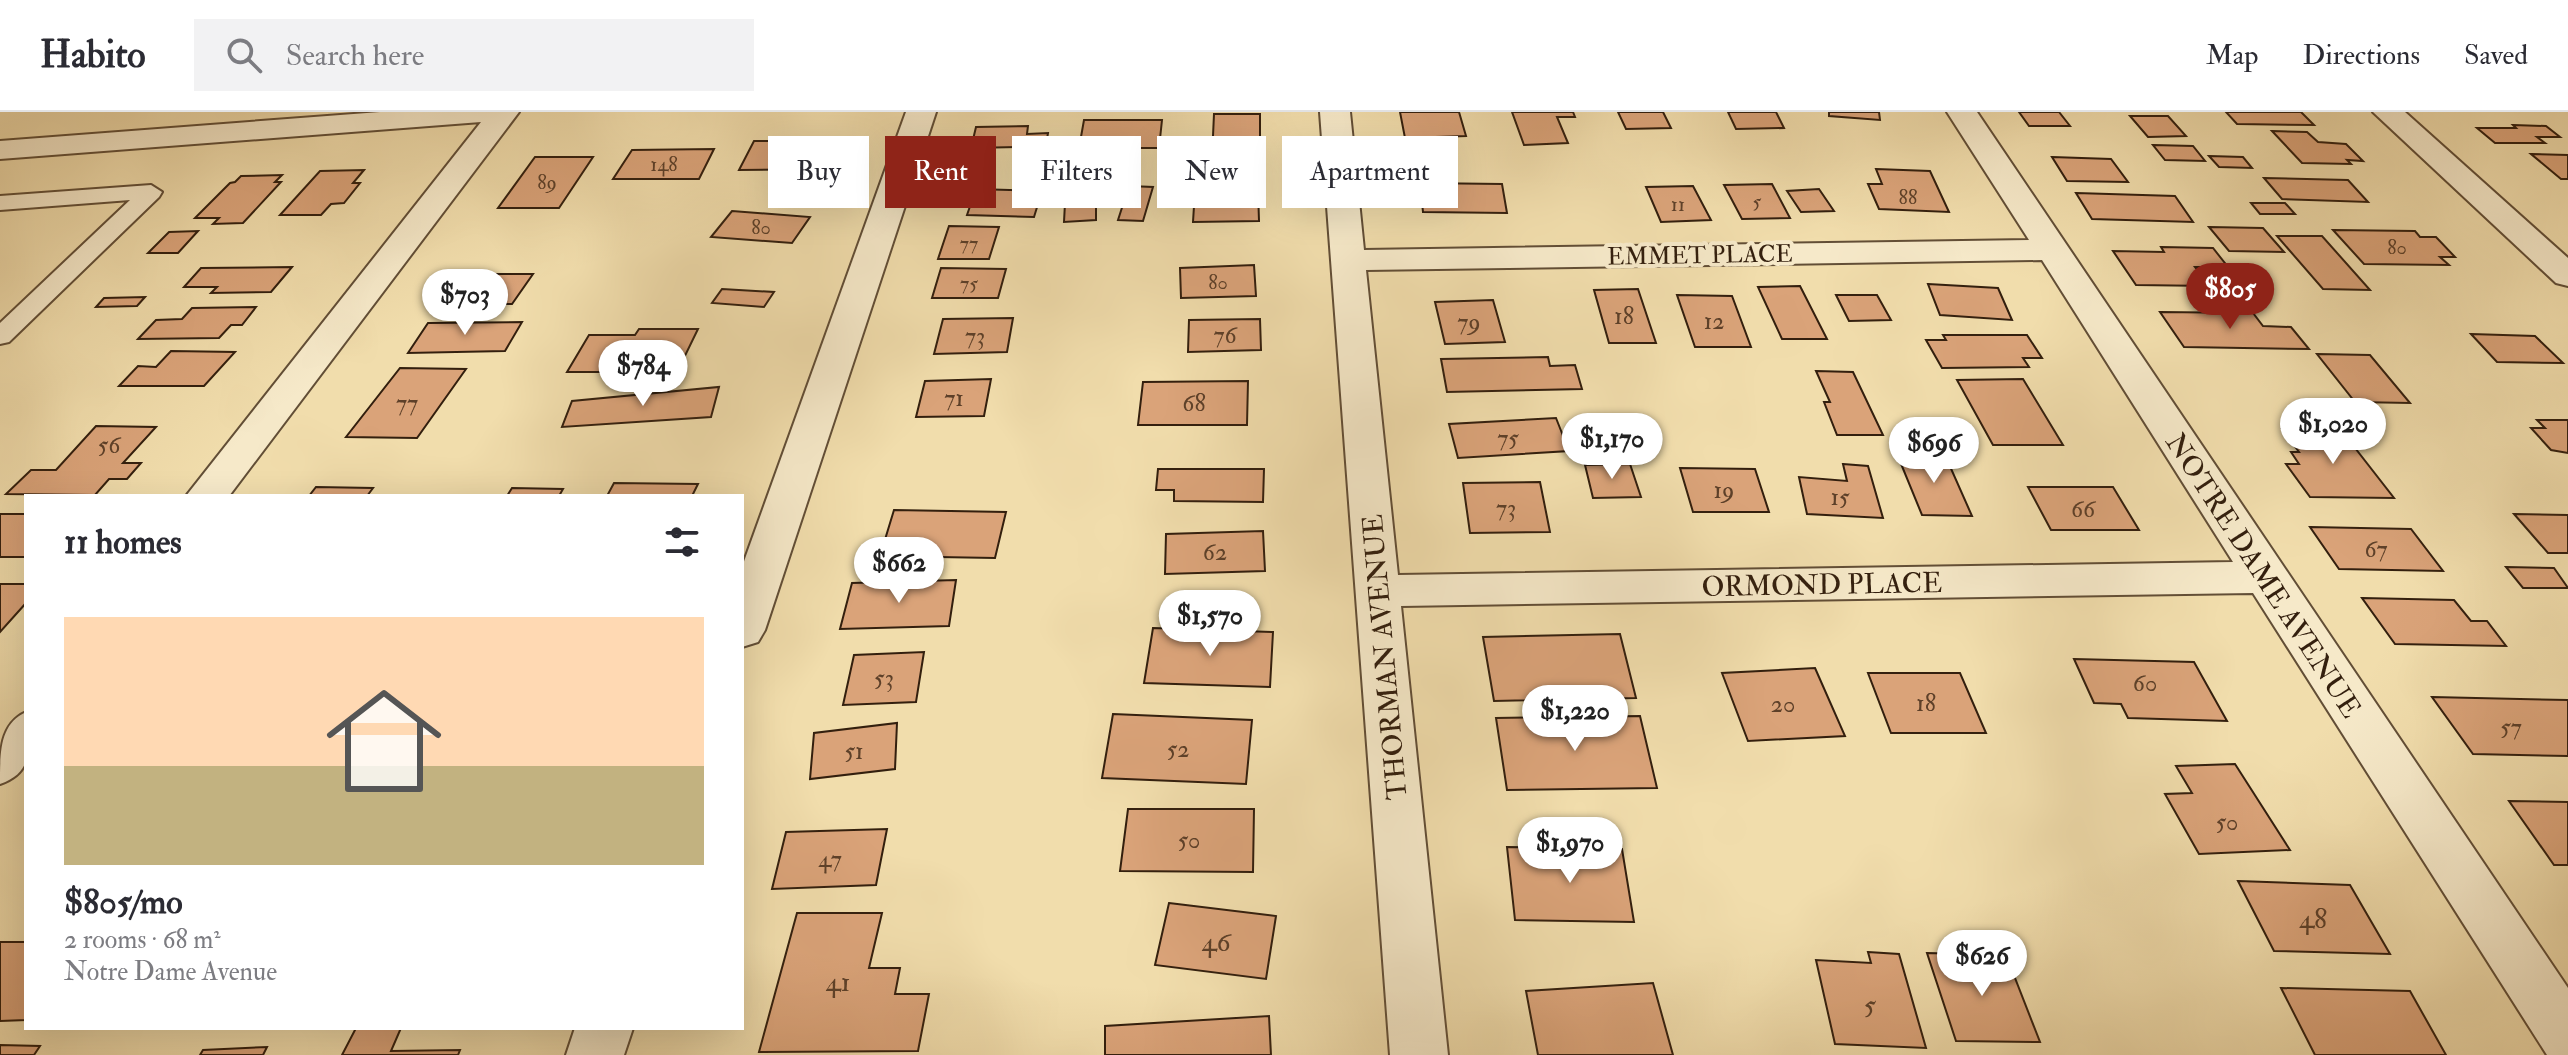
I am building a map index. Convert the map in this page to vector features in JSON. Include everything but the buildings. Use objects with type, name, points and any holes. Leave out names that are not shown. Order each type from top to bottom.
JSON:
[{"type":"street","points":[[0,150],[182,124],[497,112]]},
{"type":"street","points":[[209,494],[504,112]]},
{"type":"street","points":[[744,624],[921,112]]},
{"type":"street","name":"THORMAN AVENUE","points":[[1335,112],[1419,1055]]},
{"type":"street","name":"NOTRE DAME AVENUE","points":[[1962,112],[2568,1037]]},
{"type":"street","points":[[2388,112],[2568,276]]},
{"type":"street","name":"EMMET PLACE","points":[[1347,260],[2052,250]]},
{"type":"street","name":"ORMOND PLACE","points":[[1378,591],[2265,577]]},
{"type":"street","points":[[0,764],[24,734]]},
{"type":"street","points":[[595,1055],[603,1030]]},
{"type":"lane","points":[[0,203],[151,192],[0,337]]}]
